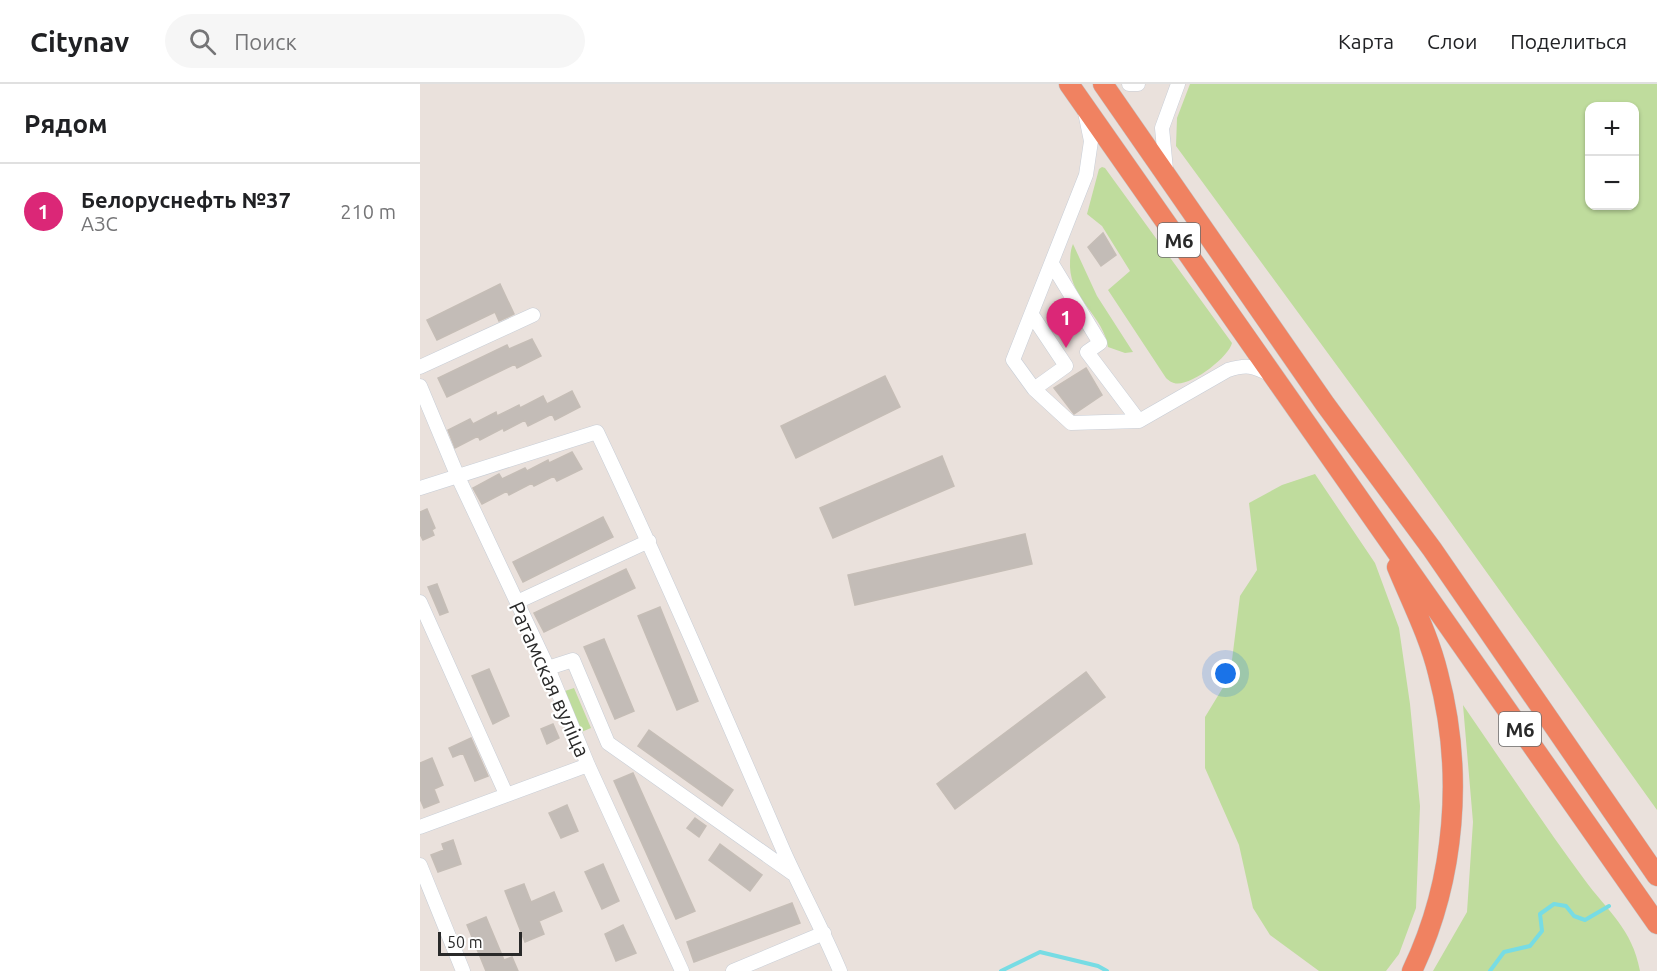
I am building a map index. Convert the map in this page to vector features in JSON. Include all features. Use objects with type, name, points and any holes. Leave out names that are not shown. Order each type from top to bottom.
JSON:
[{"type":"highway","name":"М6","points":[[1069,84],[1657,924]]},
{"type":"highway","name":"М6","points":[[1102,84],[1325,404],[1432,549],[1657,876]]},
{"type":"highway","points":[[1383,534],[1425,634],[1438,672],[1450,741],[1451,834],[1437,909],[1412,971]]},
{"type":"street","points":[[1129,84],[1138,84]]},
{"type":"street","points":[[1167,176],[1162,149],[1162,128],[1178,84]]},
{"type":"street","points":[[1083,104],[1091,141],[1086,175],[1013,360],[1034,389],[1071,423],[1139,421],[1228,370],[1243,366],[1256,368],[1274,376]]},
{"type":"street","points":[[1034,389],[1100,343],[1052,264]]},
{"type":"street","points":[[420,367],[533,315]]},
{"type":"street","points":[[1032,315],[1066,366]]},
{"type":"street","points":[[1087,352],[1139,421]]},
{"type":"street","name":"Ратамская вуліца","points":[[420,386],[458,477],[548,668],[588,765],[682,971]]},
{"type":"street","points":[[420,488],[597,432],[649,541],[794,874],[824,933],[840,971]]},
{"type":"street","points":[[517,603],[649,541]]},
{"type":"street","points":[[420,602],[506,794]]},
{"type":"street","points":[[548,668],[573,660],[608,743],[794,874]]},
{"type":"street","points":[[420,827],[588,765]]},
{"type":"street","points":[[420,865],[464,971]]},
{"type":"street","points":[[733,971],[824,933]]},
{"type":"green space","points":[[1190,84],[1657,84],[1657,810],[1412,468],[1176,146],[1177,118]]},
{"type":"green space","points":[[1105,168],[1232,343],[1224,356],[1208,370],[1189,381],[1174,383],[1166,378],[1108,290],[1130,271],[1102,226],[1087,214],[1099,169]]},
{"type":"green space","points":[[1073,244],[1097,296],[1133,352],[1125,353],[1108,347],[1101,326],[1081,298],[1072,278],[1070,261]]},
{"type":"green space","points":[[1315,474],[1375,563],[1399,628],[1410,704],[1420,806],[1416,908],[1399,954],[1386,971],[1319,971],[1270,935],[1253,908],[1239,845],[1205,768],[1205,717],[1230,676],[1240,596],[1257,570],[1249,503],[1282,485]]},
{"type":"green space","points":[[574,688],[591,728],[579,733],[562,692]]},
{"type":"green space","points":[[1463,705],[1568,858],[1618,921],[1631,943],[1640,971],[1433,971],[1467,912],[1473,822]]},
{"type":"building","points":[[1103,233],[1116,255],[1101,266],[1088,247]]},
{"type":"building","points":[[500,284],[514,314],[499,321],[495,312],[437,340],[427,320]]},
{"type":"building","points":[[532,339],[541,356],[517,368],[515,364],[447,397],[438,378],[507,345],[509,349]]},
{"type":"building","points":[[1086,368],[1102,395],[1074,414],[1054,388]]},
{"type":"building","points":[[885,376],[900,407],[796,458],[781,426]]},
{"type":"building","points":[[572,391],[580,407],[555,420],[552,414],[528,426],[525,420],[480,440],[478,436],[455,448],[448,430],[470,419],[473,424],[496,412],[497,416],[519,405],[520,408],[543,396],[547,404]]},
{"type":"building","points":[[572,452],[582,469],[557,481],[554,476],[534,486],[532,483],[509,495],[507,491],[482,504],[473,488],[499,474],[502,479],[525,468],[527,471],[548,460],[549,463]]},
{"type":"building","points":[[942,456],[954,486],[833,538],[820,508]]},
{"type":"building","points":[[427,509],[435,528],[432,530],[434,535],[423,540],[420,534],[420,512]]},
{"type":"building","points":[[603,517],[613,537],[523,582],[513,562]]},
{"type":"building","points":[[1025,534],[1032,564],[855,605],[848,575]]},
{"type":"building","points":[[626,569],[635,588],[544,632],[534,613]]},
{"type":"building","points":[[437,584],[448,612],[440,615],[428,587]]},
{"type":"building","points":[[660,607],[698,701],[677,710],[638,616]]},
{"type":"building","points":[[604,639],[634,711],[615,719],[584,647]]},
{"type":"building","points":[[489,669],[509,716],[493,724],[472,676]]},
{"type":"building","points":[[1086,672],[1105,697],[955,809],[937,784]]},
{"type":"building","points":[[553,724],[559,738],[547,744],[541,729]]},
{"type":"building","points":[[649,730],[733,790],[722,806],[638,746]]},
{"type":"building","points":[[471,738],[488,776],[475,781],[463,753],[453,757],[449,748]]},
{"type":"building","points":[[432,758],[443,785],[434,789],[439,802],[424,808],[420,799],[420,763]]},
{"type":"building","points":[[633,773],[695,911],[676,919],[614,781]]},
{"type":"building","points":[[567,805],[578,831],[561,838],[549,813]]},
{"type":"building","points":[[695,818],[706,826],[699,837],[687,828]]},
{"type":"building","points":[[453,840],[461,864],[438,872],[431,855],[444,850],[442,844]]},
{"type":"building","points":[[720,844],[762,875],[750,891],[709,860]]},
{"type":"building","points":[[603,864],[619,901],[602,909],[585,872]]},
{"type":"building","points":[[524,884],[531,902],[554,892],[562,911],[539,921],[544,934],[525,942],[505,891]]},
{"type":"building","points":[[792,903],[800,923],[694,962],[687,942]]},
{"type":"building","points":[[486,917],[504,960],[512,957],[518,971],[486,971],[467,925]]},
{"type":"building","points":[[623,925],[636,953],[616,961],[605,934]]},
{"type":"waterway","points":[[1490,971],[1504,952],[1530,946],[1542,931],[1540,914],[1554,904],[1566,906],[1574,916],[1585,920],[1609,906]]},
{"type":"waterway","points":[[1001,971],[1040,952],[1098,966],[1107,971]]},
{"type":"place","name":"Белоруснефть №37","points":[[1066,348]]}]
